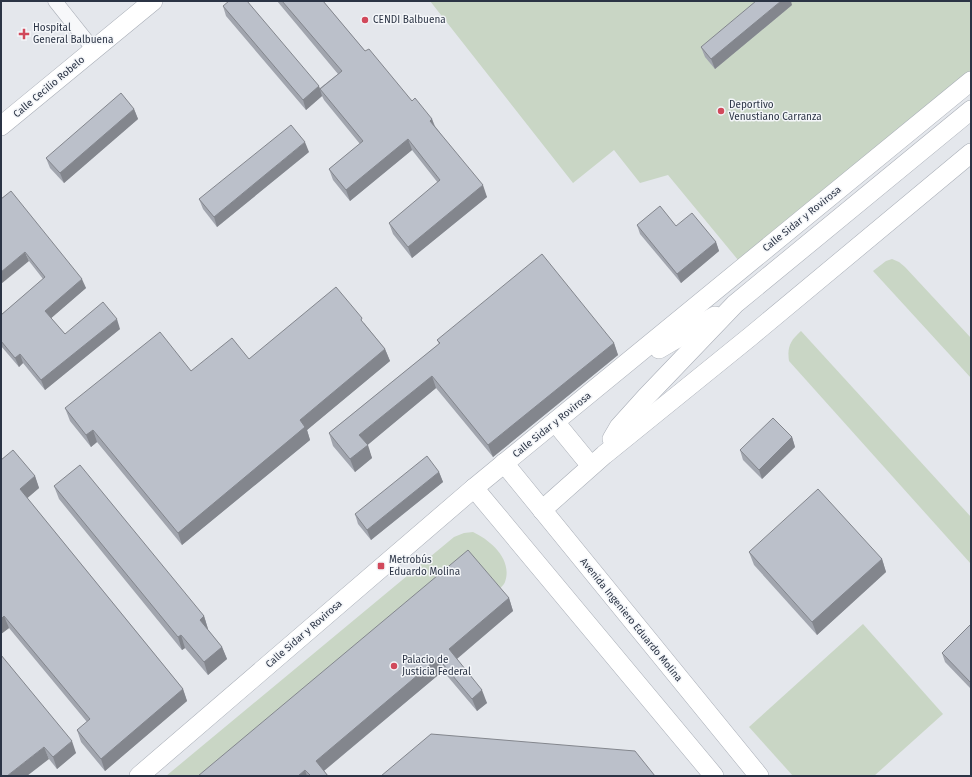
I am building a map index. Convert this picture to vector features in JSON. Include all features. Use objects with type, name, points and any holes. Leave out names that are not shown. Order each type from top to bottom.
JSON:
[{"type":"street","points":[[55,1],[94,50]]},
{"type":"street","name":"Calle Cecilio Robelo","points":[[1,126],[153,1]]},
{"type":"street","name":"Calle Sidar y Rovirosa","points":[[138,776],[474,488],[971,81]]},
{"type":"street","points":[[598,460],[619,427],[735,304],[971,110]]},
{"type":"street","points":[[542,510],[598,460],[751,336],[971,153]]},
{"type":"street","points":[[605,381],[735,304]]},
{"type":"street","points":[[555,422],[598,460]]},
{"type":"street","name":"Avenida Ingeniero Eduardo Molina","points":[[504,463],[759,776]]},
{"type":"street","points":[[474,488],[714,776]]},
{"type":"green space","name":"Deportivo Venustiano Carranza","points":[[430,1],[971,1],[971,73],[743,266],[668,175],[640,183],[614,150],[573,183]]},
{"type":"green space","points":[[892,259],[905,267],[971,338],[971,378],[873,271],[886,261]]},
{"type":"green space","points":[[801,331],[971,517],[971,564],[789,361],[788,352],[790,344]]},
{"type":"green space","points":[[473,532],[493,545],[503,558],[507,574],[503,586],[497,591],[218,776],[166,776],[454,537],[464,533]]},
{"type":"green space","points":[[863,624],[943,714],[874,776],[793,776],[749,727]]},
{"type":"building","points":[[229,1],[247,1],[319,86],[303,100],[223,6]]},
{"type":"building","points":[[282,1],[323,1],[365,51],[369,49],[412,101],[415,98],[432,119],[430,121],[483,185],[408,247],[389,223],[440,180],[408,139],[346,190],[329,169],[363,141],[320,89],[342,71]]},
{"type":"building","points":[[756,1],[781,1],[711,59],[701,47]]},
{"type":"building","points":[[121,93],[134,109],[60,173],[46,158]]},
{"type":"building","points":[[291,125],[305,142],[214,217],[199,199]]},
{"type":"building","points":[[11,191],[82,279],[45,311],[65,334],[103,302],[117,319],[41,380],[20,354],[15,358],[1,341],[1,315],[45,277],[25,252],[1,272],[1,199]]},
{"type":"building","points":[[660,206],[676,226],[692,213],[716,242],[677,274],[637,225]]},
{"type":"building","points":[[542,254],[614,343],[488,445],[432,376],[359,435],[368,445],[350,459],[329,433],[440,343],[437,340]]},
{"type":"building","points":[[336,287],[385,349],[300,420],[305,427],[178,533],[93,430],[86,435],[65,408],[160,332],[191,371],[232,338],[249,359]]},
{"type":"building","points":[[773,418],[792,437],[759,470],[740,450]]},
{"type":"building","points":[[13,450],[35,476],[20,489],[183,689],[101,759],[77,730],[90,719],[4,616],[1,619],[1,460]]},
{"type":"building","points":[[427,456],[439,472],[367,530],[355,514]]},
{"type":"building","points":[[80,465],[204,616],[200,620],[222,647],[204,662],[181,635],[178,637],[54,486]]},
{"type":"building","points":[[818,489],[882,559],[812,622],[749,552]]},
{"type":"building","name":"Palacio de Justicia Federal","points":[[468,550],[509,598],[449,649],[482,690],[472,699],[438,658],[316,761],[328,776],[311,776],[305,770],[298,776],[198,776]]},
{"type":"building","points":[[971,624],[971,683],[942,653]]},
{"type":"building","points":[[1,655],[72,741],[53,757],[44,747],[7,776],[1,776]]},
{"type":"building","points":[[431,734],[635,751],[655,776],[381,776]]},
{"type":"place","name":"CENDI Balbuena","points":[[365,20]]},
{"type":"place","name":"Hospital General Balbuena","points":[[24,34]]},
{"type":"place","name":"Deportivo Venustiano Carranza","points":[[721,111]]},
{"type":"place","name":"Metrobús Eduardo Molina","points":[[381,566]]},
{"type":"place","name":"Palacio de Justicia Federal","points":[[394,666]]}]
